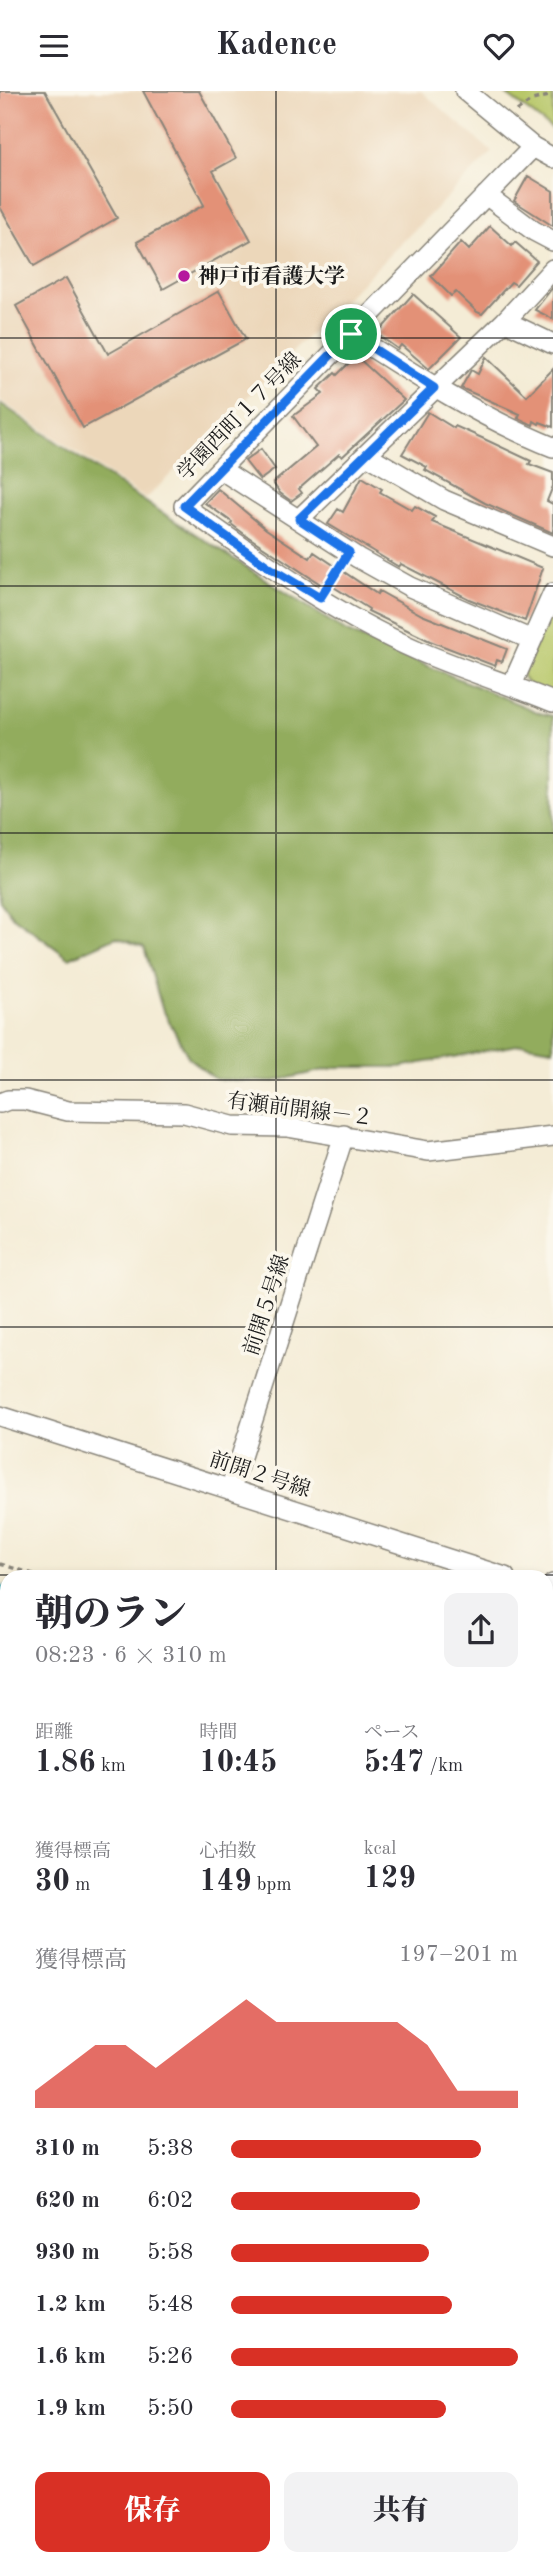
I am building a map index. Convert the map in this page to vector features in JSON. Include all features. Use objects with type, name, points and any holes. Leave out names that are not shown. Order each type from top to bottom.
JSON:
[{"type":"street","points":[[466,91],[533,147],[553,158]]},
{"type":"street","name":"学園西町１７号線","points":[[533,147],[184,506],[270,568],[320,598],[418,650],[553,702]]},
{"type":"street","points":[[486,195],[534,231],[553,240]]},
{"type":"street","points":[[299,519],[505,320],[553,269]]},
{"type":"street","points":[[505,320],[553,344]]},
{"type":"street","points":[[351,334],[434,388],[485,417],[553,447]]},
{"type":"street","points":[[367,455],[444,501],[553,546]]},
{"type":"street","points":[[220,469],[349,552],[410,587],[532,640]]},
{"type":"street","points":[[512,685],[553,593]]},
{"type":"street","name":"有瀬前開線－２","points":[[0,1104],[8,1100],[25,1100],[68,1111],[184,1113],[232,1126],[288,1127],[428,1151],[553,1136]]},
{"type":"street","name":"前開５号線","points":[[232,1488],[344,1135]]},
{"type":"street","name":"前開２号線","points":[[0,1416],[232,1488],[458,1569]]},
{"type":"path","points":[[515,112],[532,100],[553,96]]},
{"type":"path","points":[[320,598],[349,552]]},
{"type":"path","points":[[0,1564],[20,1570]]},
{"type":"shaded area","name":"神戸市看護大学","points":[[0,91],[421,91],[492,152],[146,499],[0,400]]},
{"type":"green space","points":[[502,91],[553,91],[553,129],[548,126]]},
{"type":"green space","points":[[0,403],[127,490],[347,632],[540,713],[553,716],[553,1049],[522,1044],[400,1067],[338,1067],[270,1082],[215,1079],[189,1058],[162,1008],[144,947],[116,937],[69,958],[12,916],[0,899]]},
{"type":"green space","points":[[553,606],[553,693],[528,685],[522,675]]},
{"type":"building","points":[[0,91],[45,91],[117,218],[34,266],[0,207]]},
{"type":"building","points":[[143,91],[199,91],[236,158],[213,171],[251,240],[163,289],[137,242],[204,205]]},
{"type":"building","points":[[528,176],[553,191],[553,226],[514,201]]},
{"type":"building","points":[[490,226],[512,246],[515,242],[537,261],[516,285],[511,282],[482,314],[456,292],[451,296],[431,276],[461,242],[469,250]]},
{"type":"building","points":[[66,278],[108,354],[219,291],[246,339],[83,428],[16,306]]},
{"type":"building","points":[[553,287],[553,319],[535,310]]},
{"type":"building","points":[[413,294],[461,337],[429,369],[401,345],[398,349],[377,334]]},
{"type":"building","points":[[356,356],[404,400],[342,457],[339,454],[299,489],[302,493],[291,501],[280,493],[273,483],[316,447],[293,416],[323,394],[318,389]]},
{"type":"building","points":[[486,357],[527,396],[553,369],[553,427],[534,421],[533,425],[518,418],[520,414],[461,388],[471,370],[478,374]]},
{"type":"building","points":[[428,412],[454,428],[455,426],[482,438],[531,461],[529,464],[553,473],[553,486],[547,501],[553,504],[553,533],[485,503],[402,454]]},
{"type":"building","points":[[261,449],[275,469],[260,480],[245,461]]},
{"type":"building","points":[[362,477],[382,489],[380,492],[412,510],[415,506],[435,517],[432,522],[543,568],[525,621],[469,599],[401,564],[399,567],[328,524],[338,509],[343,512]]},
{"type":"building","points":[[218,489],[266,529],[310,558],[314,552],[377,594],[379,591],[422,615],[507,649],[502,662],[497,660],[495,666],[430,641],[368,611],[369,609],[324,581],[322,585],[247,536],[205,503]]},
{"type":"place","name":"神戸市看護大学","points":[[184,276]]},
{"type":"route","points":[[351,334],[434,388],[299,519],[349,552],[320,598],[270,568],[184,506],[351,334]]}]
